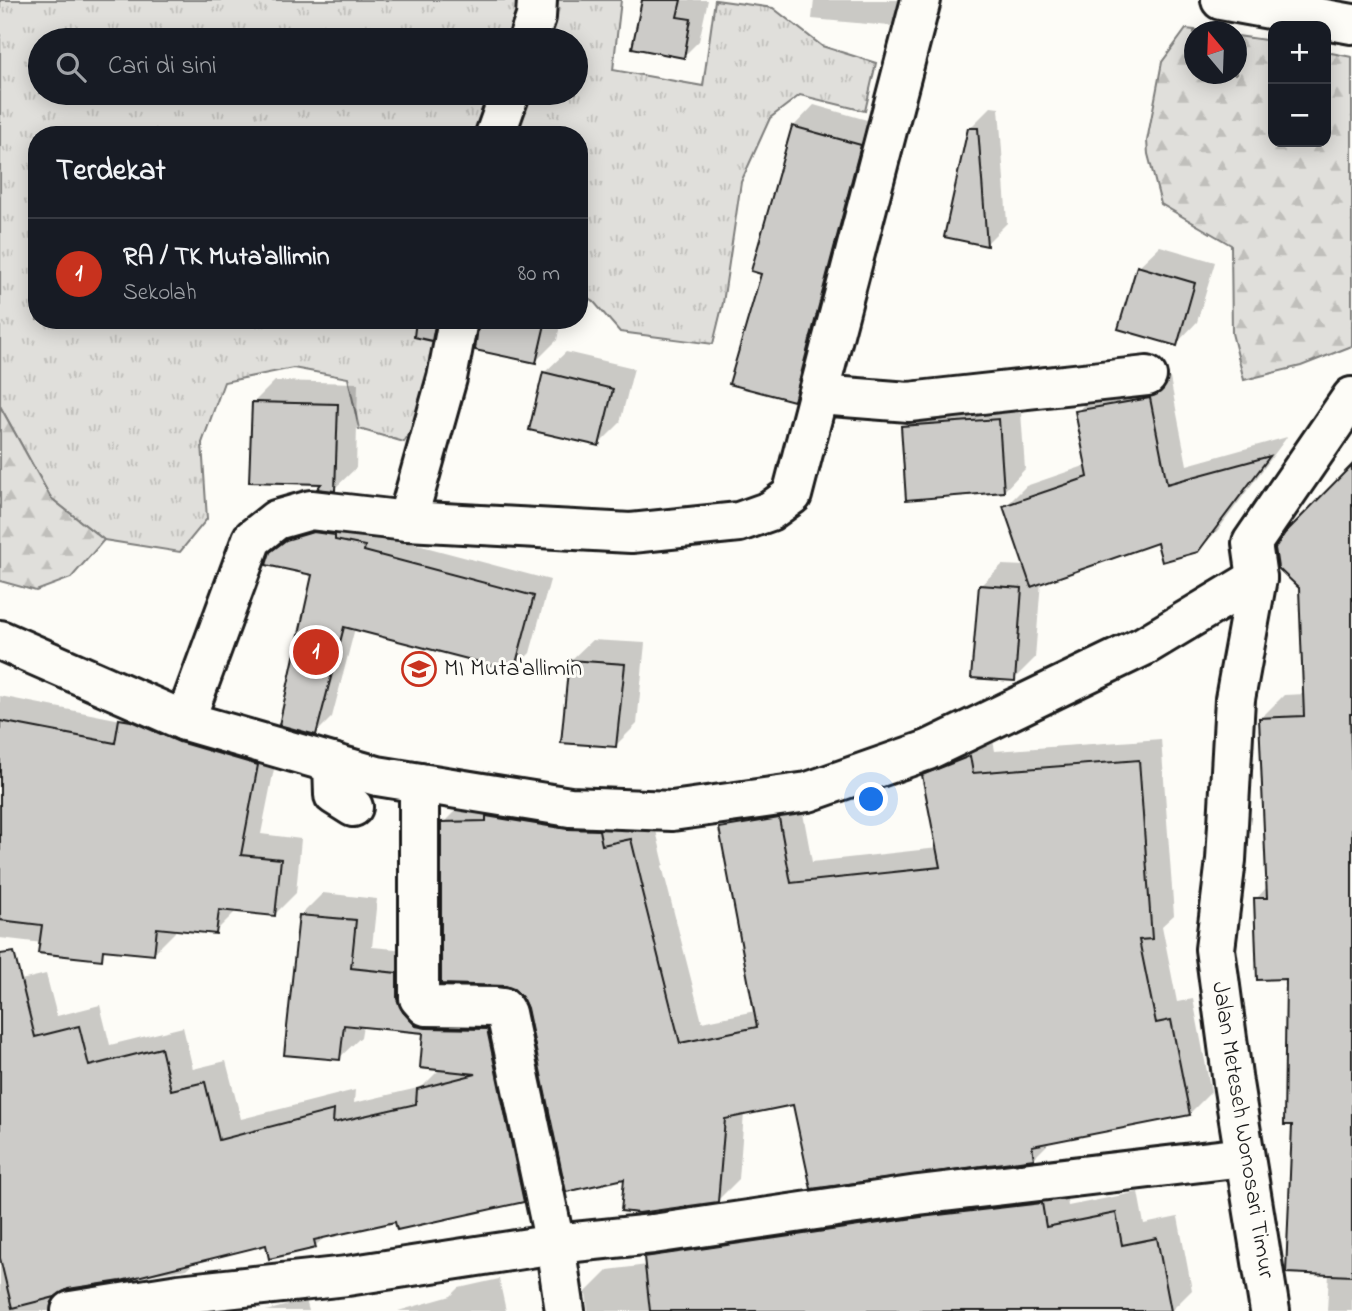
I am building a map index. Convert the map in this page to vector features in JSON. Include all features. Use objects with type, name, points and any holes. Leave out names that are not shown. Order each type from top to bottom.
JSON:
[{"type":"street","points":[[532,28],[537,0]]},
{"type":"street","points":[[184,721],[252,539],[276,520],[311,510],[407,521],[631,533],[739,522],[770,511],[792,495],[921,0]]},
{"type":"street","points":[[1222,0],[1352,24]]},
{"type":"street","points":[[498,126],[506,105]]},
{"type":"street","points":[[407,521],[447,378],[456,329]]},
{"type":"street","points":[[820,395],[909,401],[1147,376]]},
{"type":"street","name":"Jalan Meteseh Wonosari Timur","points":[[1270,1311],[1244,1157],[1215,949],[1226,860],[1235,699],[1257,578],[1252,543],[1352,397]]},
{"type":"street","points":[[0,640],[184,721],[377,776],[570,807],[672,811],[808,792],[928,750],[1144,646],[1257,578]]},
{"type":"street","points":[[333,763],[334,795],[353,807]]},
{"type":"street","points":[[419,783],[419,998],[426,1006],[495,1007],[503,1008],[506,1013],[555,1244],[565,1311]]},
{"type":"street","points":[[71,1311],[178,1294],[347,1276],[555,1244],[653,1234],[918,1195],[1244,1157]]},
{"type":"green space","points":[[0,0],[621,0],[613,70],[703,86],[715,0],[773,8],[822,46],[876,63],[865,111],[800,95],[770,118],[741,182],[723,303],[713,344],[620,332],[588,298],[588,126],[28,126],[28,329],[438,329],[436,379],[422,413],[404,442],[359,429],[348,378],[293,368],[224,382],[202,443],[207,519],[180,552],[104,540],[51,498],[0,406]]},
{"type":"green space","points":[[1184,32],[1184,84],[1247,84],[1247,37],[1268,40],[1268,147],[1331,147],[1331,53],[1352,57],[1352,346],[1301,366],[1244,380],[1232,333],[1231,245],[1161,204],[1148,154],[1147,141],[1162,62]]},
{"type":"green space","points":[[0,406],[51,498],[104,540],[71,578],[36,591],[0,581]]},
{"type":"building","points":[[642,0],[681,0],[677,17],[691,19],[684,58],[632,48]]},
{"type":"building","points":[[792,126],[861,145],[794,401],[729,384],[761,274],[751,271]]},
{"type":"building","points":[[968,128],[978,128],[987,246],[944,237]]},
{"type":"building","points":[[1137,266],[1195,283],[1177,346],[1118,329]]},
{"type":"building","points":[[415,329],[434,329],[432,341],[414,337]]},
{"type":"building","points":[[478,329],[544,329],[536,363],[475,350]]},
{"type":"building","points":[[543,372],[613,389],[599,446],[529,430]]},
{"type":"building","points":[[1150,398],[1167,484],[1270,456],[1198,552],[1162,562],[1157,543],[1031,587],[1003,506],[1088,477],[1075,411]]},
{"type":"building","points":[[252,402],[338,404],[335,491],[317,489],[321,484],[249,482]]},
{"type":"building","points":[[999,419],[1004,492],[906,500],[901,426]]},
{"type":"building","points":[[1352,465],[1352,1276],[1286,1273],[1292,1125],[1284,1125],[1286,979],[1257,980],[1254,898],[1267,898],[1259,718],[1304,716],[1299,588],[1278,568],[1275,548],[1285,533]]},
{"type":"building","points":[[313,532],[335,535],[335,540],[365,546],[364,551],[534,596],[514,671],[344,627],[316,735],[279,725],[312,575],[266,565],[270,552],[286,540]]},
{"type":"building","points":[[979,585],[1022,588],[1015,681],[971,678]]},
{"type":"building","points":[[569,660],[625,664],[616,747],[561,743]]},
{"type":"building","points":[[119,719],[131,721],[179,742],[258,765],[241,855],[281,859],[275,916],[219,910],[216,934],[157,928],[154,955],[103,950],[102,960],[38,953],[42,925],[0,920],[0,721],[115,743]]},
{"type":"building","points":[[970,756],[973,773],[1139,760],[1152,939],[1139,940],[1156,1023],[1171,1020],[1190,1115],[1032,1146],[1034,1159],[811,1189],[793,1105],[725,1119],[718,1202],[639,1213],[621,1211],[624,1179],[566,1192],[527,1008],[522,997],[506,986],[441,984],[441,822],[486,821],[486,816],[567,829],[599,830],[602,845],[631,839],[680,1043],[757,1027],[719,828],[779,818],[791,883],[940,867],[922,775]]},
{"type":"building","points":[[299,915],[356,920],[351,968],[397,973],[397,999],[403,1012],[416,1026],[487,1029],[524,1202],[397,1230],[395,1222],[314,1240],[316,1248],[269,1259],[266,1245],[121,1281],[68,1289],[55,1297],[12,1308],[0,1258],[0,954],[14,952],[35,1037],[79,1026],[89,1066],[161,1048],[171,1090],[205,1082],[219,1140],[334,1110],[333,1123],[416,1104],[417,1089],[476,1074],[420,1068],[423,1033],[344,1025],[340,1060],[284,1055]]},
{"type":"building","points":[[1042,1203],[1046,1227],[1116,1213],[1122,1245],[1157,1238],[1171,1311],[650,1311],[644,1257],[921,1217]]},
{"type":"place","name":"RA / TK Muta'allimin","points":[[316,652]]},
{"type":"place","name":"MI Muta'allimin","points":[[419,669]]}]
